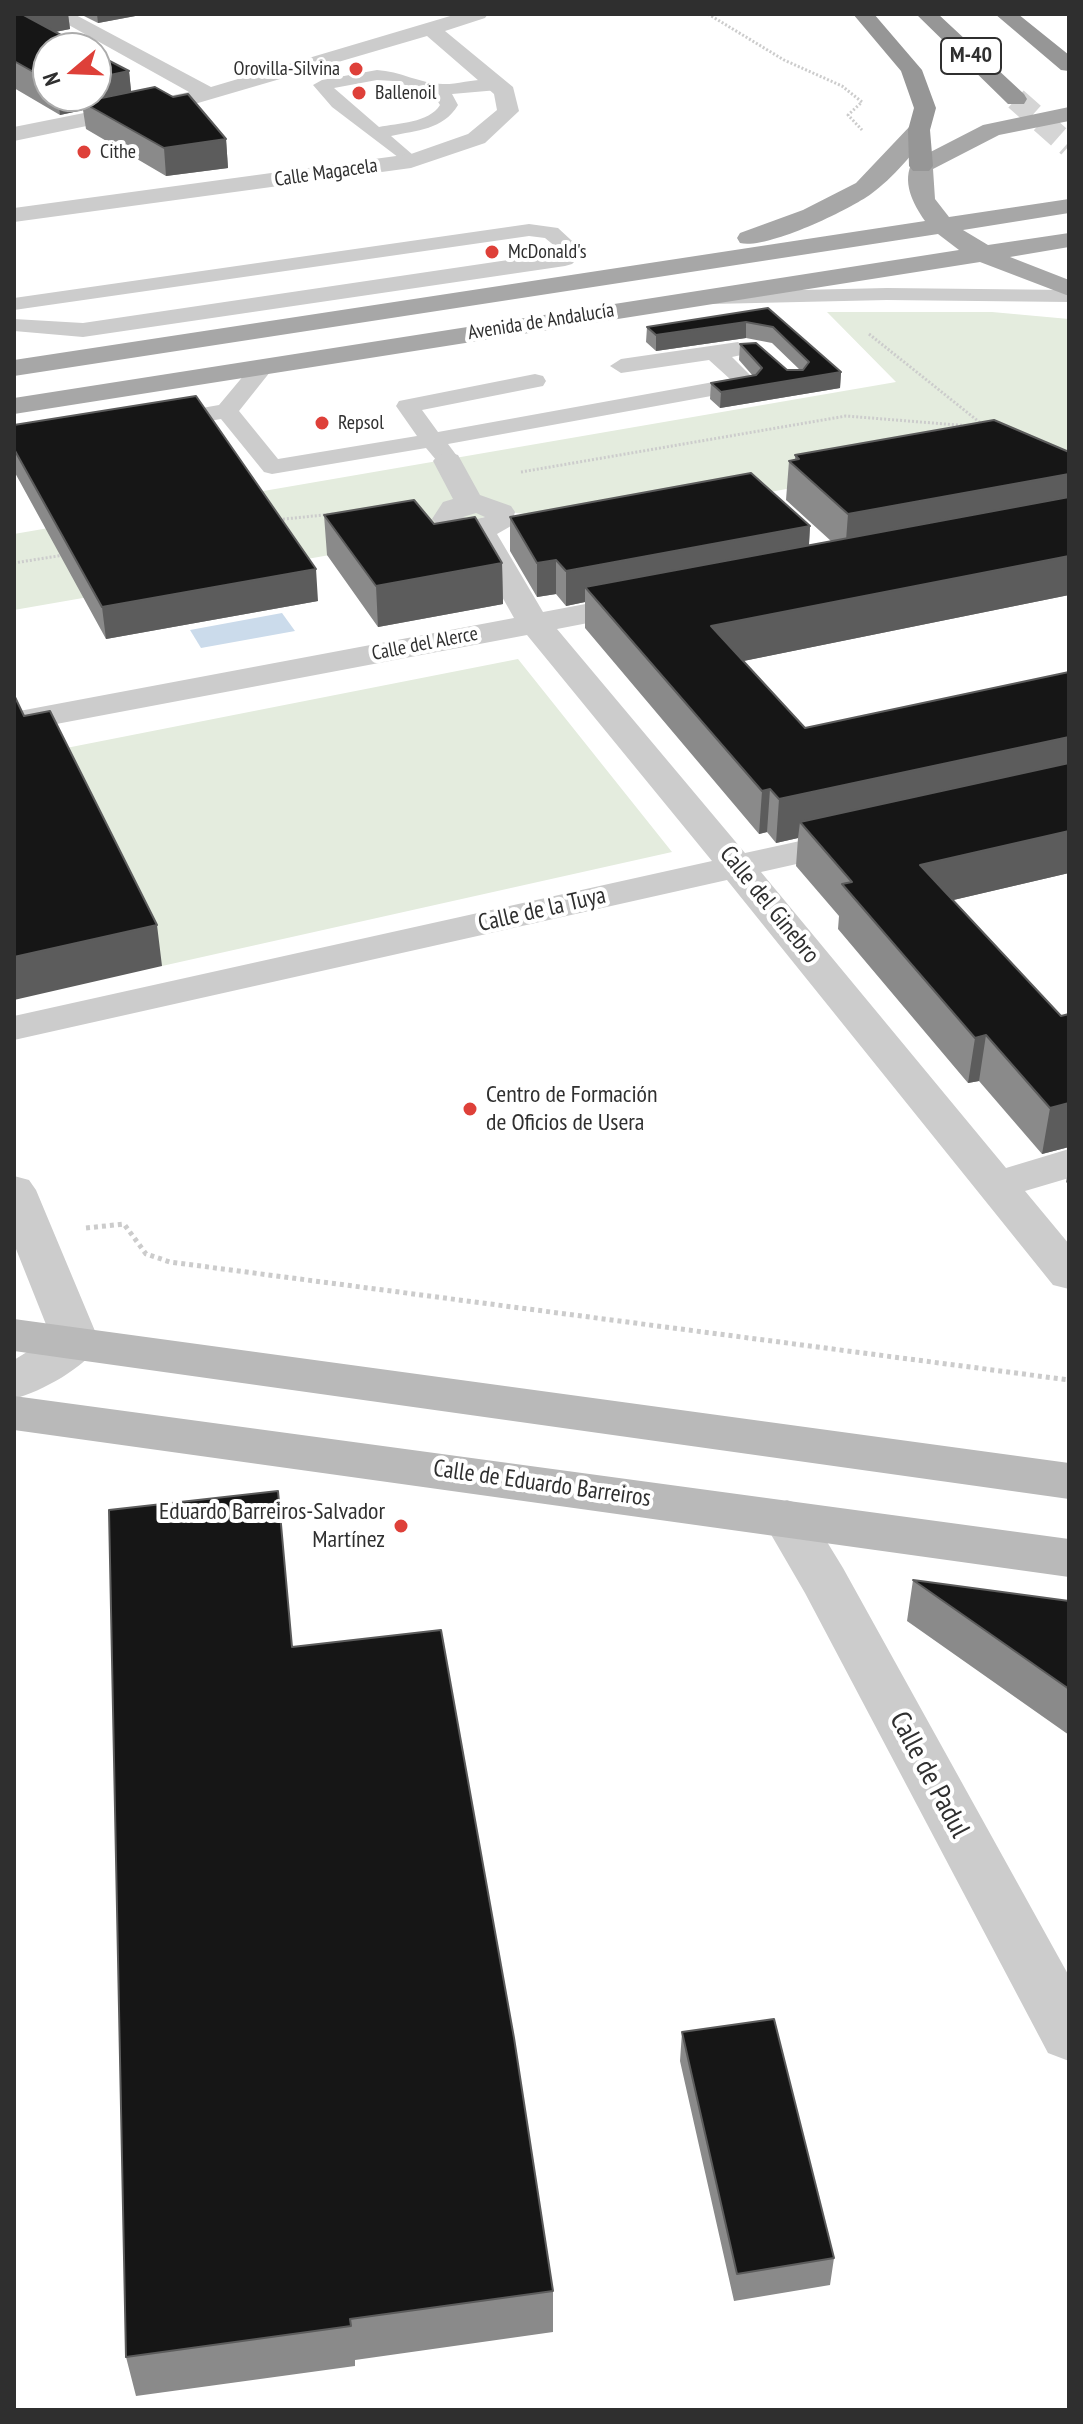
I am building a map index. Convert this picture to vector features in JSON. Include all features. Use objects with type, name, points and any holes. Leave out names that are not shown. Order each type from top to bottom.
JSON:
[{"type":"highway","points":[[863,14],[911,70],[925,108],[919,130],[921,166]]},
{"type":"highway","name":"M-40","points":[[926,14],[1016,99]]},
{"type":"highway","name":"M-40","points":[[1005,14],[1069,65]]},
{"type":"main road","points":[[1069,114],[1028,118],[967,137],[921,166],[925,203],[944,227],[1031,276],[1069,288]]},
{"type":"main road","points":[[668,269],[812,215],[864,188],[919,130]]},
{"type":"main road","name":"Avenida de Andalucía","points":[[14,368],[1069,206]]},
{"type":"main road","name":"Avenida de Andalucía","points":[[14,406],[1069,240]]},
{"type":"street","points":[[59,14],[208,94]]},
{"type":"street","points":[[14,134],[115,117],[208,94],[478,14]]},
{"type":"street","points":[[431,29],[498,85]]},
{"type":"street","name":"Calle Magacela","points":[[14,215],[411,161],[445,153],[489,132],[508,111],[507,100],[498,85]]},
{"type":"street","name":"Calle del Ginebro","points":[[457,484],[533,623],[557,647],[1069,1274]]},
{"type":"street","name":"Calle del Alerce","points":[[14,722],[668,599]]},
{"type":"street","name":"Calle de la Tuya","points":[[14,1028],[890,832]]},
{"type":"street","points":[[999,1185],[1069,1163]]},
{"type":"street","points":[[14,1190],[32,1241],[77,1343]]},
{"type":"street","points":[[14,1335],[1069,1481]]},
{"type":"street","points":[[14,1382],[77,1343]]},
{"type":"street","name":"Calle de Eduardo Barreiros","points":[[14,1413],[1069,1558]]},
{"type":"street","name":"Calle de Padul","points":[[787,1519],[1069,2034]]},
{"type":"lane","points":[[411,161],[322,85],[377,75],[395,76],[440,90],[498,85]]},
{"type":"lane","points":[[375,133],[435,119],[449,105],[440,90]]},
{"type":"lane","points":[[14,304],[529,230],[551,232],[574,252],[565,260],[83,330],[14,325]]},
{"type":"lane","points":[[247,271],[263,274],[280,295],[271,303]]},
{"type":"lane","points":[[694,298],[887,294],[985,298],[1069,296]]},
{"type":"lane","points":[[985,298],[1069,310]]},
{"type":"lane","points":[[621,366],[746,348],[763,351]]},
{"type":"lane","points":[[14,351],[86,357]]},
{"type":"lane","points":[[227,411],[272,467],[457,484],[699,393],[747,383],[714,352]]},
{"type":"lane","points":[[663,359],[699,393]]},
{"type":"lane","points":[[136,426],[227,411],[263,367]]},
{"type":"lane","points":[[457,484],[407,406],[416,401],[535,381]]},
{"type":"path","points":[[708,14],[721,18],[776,56],[849,89],[862,102],[848,115],[866,133]]},
{"type":"path","points":[[457,484],[820,419],[910,419],[987,428],[957,408],[862,328]]},
{"type":"path","points":[[265,522],[341,513]]},
{"type":"path","points":[[14,563],[72,554]]},
{"type":"path","points":[[32,1241],[122,1221],[128,1223],[146,1254],[170,1262],[1069,1380]]},
{"type":"shaded area","points":[[827,312],[992,312],[1069,319],[1069,479],[991,451],[598,524],[502,511],[416,540],[14,610],[14,534],[896,382]]},
{"type":"shaded area","points":[[518,659],[672,852],[162,966],[56,750]]},
{"type":"water","points":[[282,613],[295,631],[201,648],[190,630]]},
{"type":"building","points":[[14,14],[22,14],[55,32],[32,32],[32,71],[14,61]]},
{"type":"building","points":[[112,62],[129,71],[112,75]]},
{"type":"building","points":[[155,87],[173,97],[188,94],[226,139],[164,148],[100,112],[112,112],[112,96]]},
{"type":"building","points":[[768,308],[841,372],[721,392],[711,383],[756,375],[762,368],[740,344],[756,343],[787,370],[803,370],[809,362],[773,327],[746,322],[656,335],[647,327]]},
{"type":"building","points":[[196,396],[316,569],[102,607],[14,449],[14,425]]},
{"type":"building","points":[[994,420],[1069,452],[1069,474],[848,514],[789,461],[799,459],[795,455]]},
{"type":"building","points":[[751,473],[810,526],[566,571],[556,560],[537,563],[510,517]]},
{"type":"building","points":[[1069,497],[1069,556],[711,626],[805,728],[1069,672],[1069,737],[779,799],[770,789],[762,791],[585,587]]},
{"type":"building","points":[[414,500],[434,524],[475,517],[502,563],[376,586],[324,515]]},
{"type":"building","points":[[14,695],[24,716],[50,711],[157,925],[14,957]]},
{"type":"building","points":[[1069,763],[1069,831],[920,865],[1061,1016],[1069,1014],[1069,1103],[1050,1108],[986,1035],[975,1038],[842,884],[852,882],[800,822]]},
{"type":"building","points":[[278,1491],[292,1647],[441,1630],[514,2038],[553,2291],[350,2319],[351,2326],[126,2357],[109,1510]]},
{"type":"building","points":[[913,1580],[1069,1601],[1069,1689]]},
{"type":"building","points":[[774,2019],[834,2258],[737,2274],[682,2032]]},
{"type":"tunnel","points":[[1016,99],[1069,146]]},
{"type":"place","name":"Orovilla-Silvina","points":[[356,69]]},
{"type":"place","name":"Ballenoil","points":[[359,93]]},
{"type":"place","name":"Cithe","points":[[84,152]]},
{"type":"place","name":"McDonald's","points":[[492,252]]},
{"type":"place","name":"Repsol","points":[[322,423]]},
{"type":"place","name":"Centro de Formación de Oficios de Usera","points":[[470,1109]]},
{"type":"place","name":"Eduardo Barreiros-Salvador Martínez","points":[[401,1526]]}]
